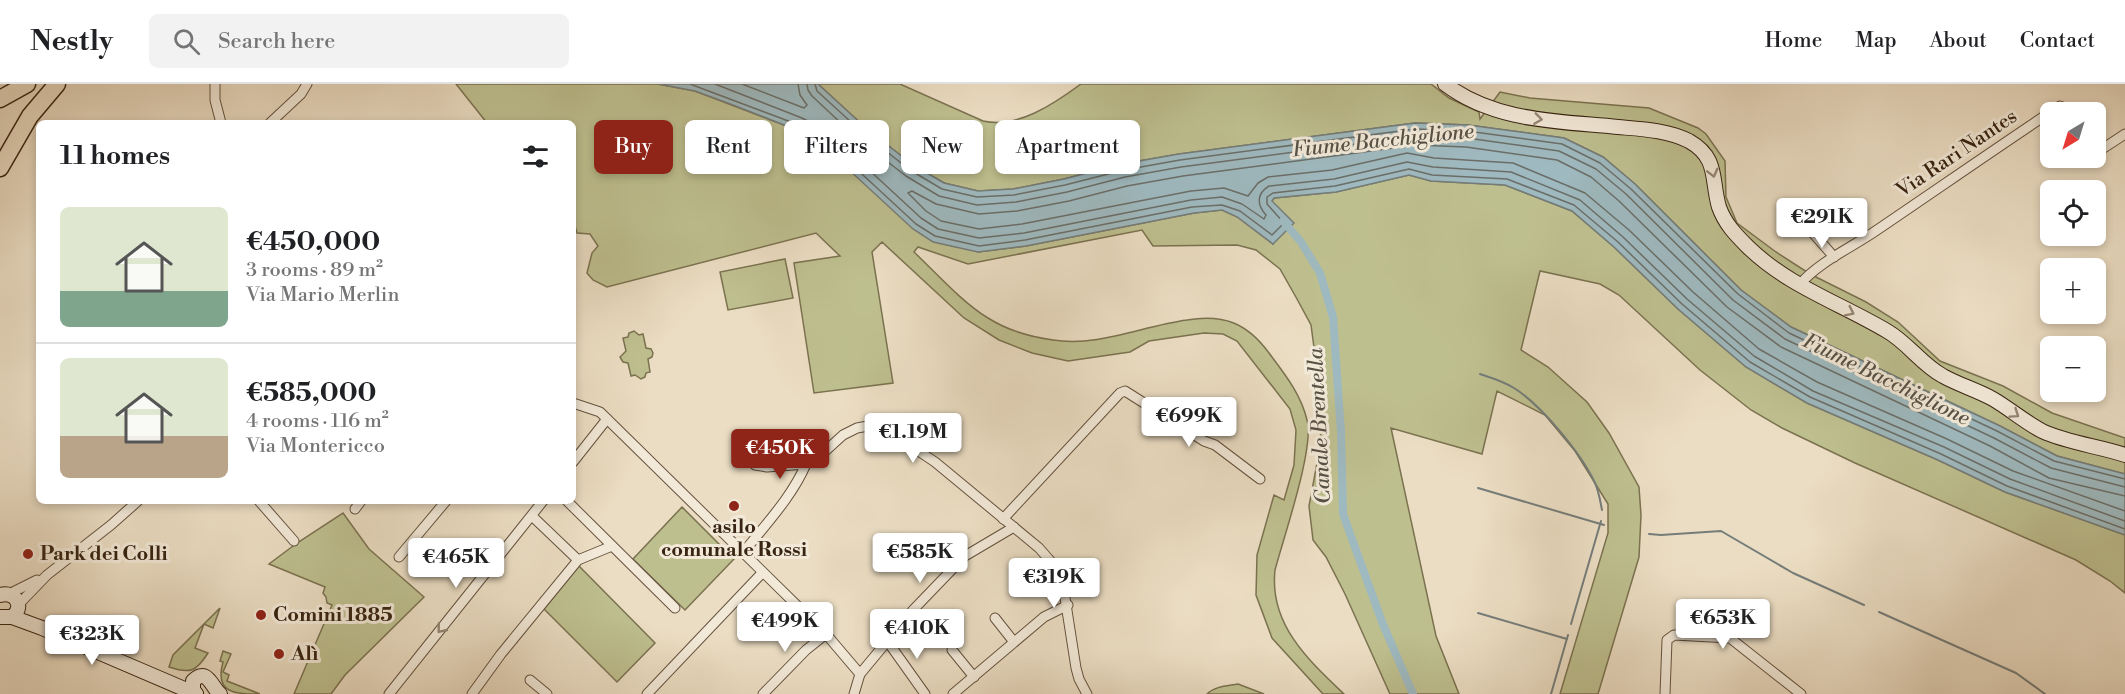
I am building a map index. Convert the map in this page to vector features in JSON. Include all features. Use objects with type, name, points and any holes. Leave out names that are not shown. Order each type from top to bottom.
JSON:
[{"type":"highway","points":[[0,88],[8,84]]},
{"type":"highway","points":[[0,99],[27,84]]},
{"type":"highway","points":[[0,168],[30,116],[57,84]]},
{"type":"street","points":[[215,84],[215,100],[220,120]]},
{"type":"street","points":[[273,120],[301,94],[307,84]]},
{"type":"street","points":[[1445,84],[1465,98],[1500,112],[1537,119],[1646,130],[1690,142],[1708,157],[1715,176],[1720,207],[1731,230],[1763,260],[1799,285],[1891,332],[1928,366],[1943,376],[1993,399],[2043,431],[2125,454]]},
{"type":"street","name":"Via Rari Nantes","points":[[1799,285],[1806,277],[1834,257],[2040,118]]},
{"type":"street","points":[[2106,146],[2125,134]]},
{"type":"street","points":[[1798,216],[1834,257]]},
{"type":"street","points":[[1003,519],[1120,393],[1125,391],[1204,441],[1215,445],[1260,479]]},
{"type":"street","points":[[576,404],[600,412],[826,634],[860,674]]},
{"type":"street","points":[[576,458],[607,419]]},
{"type":"street","points":[[755,465],[767,467],[806,464],[821,455],[843,435],[857,428],[868,426],[896,436],[934,462],[1039,548],[1053,564],[1063,585],[1068,605],[1076,668],[1083,693]]},
{"type":"street","points":[[743,553],[780,507],[806,464]]},
{"type":"street","points":[[0,630],[12,613],[47,575],[135,504]]},
{"type":"street","points":[[262,504],[294,541]]},
{"type":"street","points":[[399,557],[443,504]]},
{"type":"street","points":[[389,694],[541,504]]},
{"type":"street","points":[[570,504],[675,608]]},
{"type":"street","points":[[532,516],[578,560]]},
{"type":"street","points":[[854,694],[860,674],[914,609],[965,556],[1014,527]]},
{"type":"street","points":[[472,694],[501,654],[578,560],[612,546]]},
{"type":"street","points":[[647,694],[762,573]]},
{"type":"street","points":[[4,594],[47,575]]},
{"type":"street","points":[[4,594],[17,599],[12,613]]},
{"type":"street","points":[[953,694],[1044,617],[1068,605]]},
{"type":"street","points":[[12,613],[196,694]]},
{"type":"street","points":[[995,618],[1014,642]]},
{"type":"street","points":[[763,694],[806,650],[826,634]]},
{"type":"street","points":[[1665,694],[1667,640],[1674,635],[1730,638],[1801,694]]},
{"type":"street","points":[[888,642],[925,694]]},
{"type":"street","points":[[952,650],[974,677]]},
{"type":"street","points":[[158,677],[195,679],[200,676],[206,677],[213,691]]},
{"type":"street","points":[[195,679],[192,687],[196,694]]},
{"type":"street","points":[[530,680],[548,694]]},
{"type":"green space","points":[[456,84],[658,84],[695,91],[771,120],[685,120],[685,174],[772,174],[772,120],[784,125],[784,174],[856,174],[978,252],[1026,246],[1194,213],[1222,210],[1237,216],[1273,244],[1272,201],[1274,198],[1336,192],[1409,175],[1431,181],[1505,185],[1572,211],[1614,247],[1678,309],[1746,367],[1807,403],[2005,492],[2125,535],[2125,593],[2076,560],[1855,463],[1782,428],[1751,410],[1700,370],[1619,295],[1600,284],[1540,271],[1521,350],[1548,367],[1587,402],[1609,433],[1639,487],[1641,515],[1639,557],[1598,694],[1560,694],[1608,533],[1608,504],[1575,451],[1545,415],[1497,391],[1482,454],[1391,428],[1436,636],[1459,694],[1390,694],[1345,594],[1326,557],[1313,540],[1309,506],[1321,442],[1317,370],[1311,325],[1280,269],[1256,250],[1237,245],[1153,246],[1142,230],[968,264],[918,247],[914,252],[979,312],[995,322],[1028,335],[1053,340],[1087,341],[1170,323],[1212,318],[1234,323],[1252,334],[1261,343],[1291,384],[1301,401],[1307,420],[1306,450],[1297,494],[1275,570],[1275,589],[1278,607],[1294,640],[1317,668],[1344,694],[1323,694],[1272,638],[1256,595],[1257,555],[1274,495],[1284,500],[1294,465],[1296,430],[1290,409],[1237,341],[1223,334],[1204,333],[1149,341],[1130,352],[1068,361],[1032,353],[999,340],[964,318],[882,242],[872,252],[893,383],[814,393],[794,263],[840,256],[816,233],[607,287],[593,280],[587,273],[592,253],[598,246],[590,234],[577,233],[576,230],[576,120],[485,120]]},
{"type":"green space","points":[[818,84],[900,84],[981,120],[901,120],[901,156],[889,146],[889,120],[857,120]]},
{"type":"green space","points":[[1081,84],[1431,84],[1449,98],[1479,112],[1480,119],[1500,92],[1530,98],[1649,108],[1698,128],[1706,134],[1725,161],[1726,197],[1737,223],[1810,274],[1866,302],[1898,322],[1940,361],[2003,386],[2052,413],[2125,438],[2125,474],[2057,456],[2000,426],[1791,327],[1741,290],[1635,184],[1603,157],[1564,138],[1468,125],[1415,123],[1140,161],[1140,120],[1013,120],[1047,107]]},
{"type":"green space","points":[[983,121],[995,123],[995,174],[1083,174],[1013,189],[978,191],[944,183],[928,174],[983,174]]},
{"type":"green space","points":[[785,259],[793,298],[728,310],[720,272]]},
{"type":"green space","points":[[634,331],[639,335],[643,334],[646,348],[651,349],[653,353],[648,359],[650,372],[641,379],[635,375],[631,376],[628,363],[623,362],[620,357],[626,351],[623,338],[628,337],[629,333]]},
{"type":"green space","points":[[682,507],[734,559],[685,610],[633,559]]},
{"type":"green space","points":[[343,513],[369,549],[424,597],[345,675],[331,694],[294,694],[332,605],[327,603],[323,593],[325,587],[269,564]]},
{"type":"green space","points":[[579,566],[655,643],[617,682],[544,609]]},
{"type":"green space","points":[[220,608],[213,628],[204,624]]},
{"type":"green space","points":[[204,624],[195,648],[208,653],[200,664],[187,671],[169,667],[173,655]]},
{"type":"green space","points":[[223,651],[231,654],[223,672],[229,675],[227,681],[260,694],[243,694],[224,686],[221,673],[223,662],[220,661]]},
{"type":"green space","points":[[1238,684],[1264,694],[1207,694],[1217,688]]},
{"type":"water","points":[[658,84],[818,84],[857,120],[784,120],[784,125],[695,91]]},
{"type":"water","name":"Fiume Bacchiglione","points":[[1415,123],[1468,125],[1564,138],[1603,157],[1635,184],[1741,290],[1791,327],[2000,426],[2057,456],[2125,474],[2125,535],[2005,492],[1807,403],[1746,367],[1678,309],[1614,247],[1572,211],[1505,185],[1431,181],[1409,175],[1336,192],[1274,198],[1272,201],[1294,223],[1273,244],[1237,217],[1222,210],[1194,213],[1026,246],[978,252],[933,242],[913,229],[853,174],[889,174],[889,146],[901,156],[901,174],[928,174],[944,183],[978,191],[1013,189],[1083,174],[1140,174],[1140,161]]},
{"type":"waterway","name":"Canale Brentella","points":[[1283,221],[1301,242],[1320,273],[1333,317],[1341,432],[1343,514],[1382,622],[1413,694]]},
{"type":"waterway","points":[[1480,374],[1514,388],[1548,418],[1589,471],[1598,490],[1602,510]]},
{"type":"waterway","points":[[1478,488],[1604,525]]},
{"type":"waterway","points":[[1571,624],[1601,521]]},
{"type":"waterway","points":[[1649,534],[1721,531],[1793,573],[1864,605]]},
{"type":"waterway","points":[[1879,612],[2016,673],[2045,694]]},
{"type":"waterway","points":[[1478,613],[1567,639]]},
{"type":"waterway","points":[[1551,694],[1568,635]]},
{"type":"place","name":"asilo comunale Rossi","points":[[734,506]]},
{"type":"place","name":"Park dei Colli","points":[[28,554]]},
{"type":"place","name":"Comini 1885","points":[[261,615]]},
{"type":"place","name":"Alì","points":[[279,654]]}]
